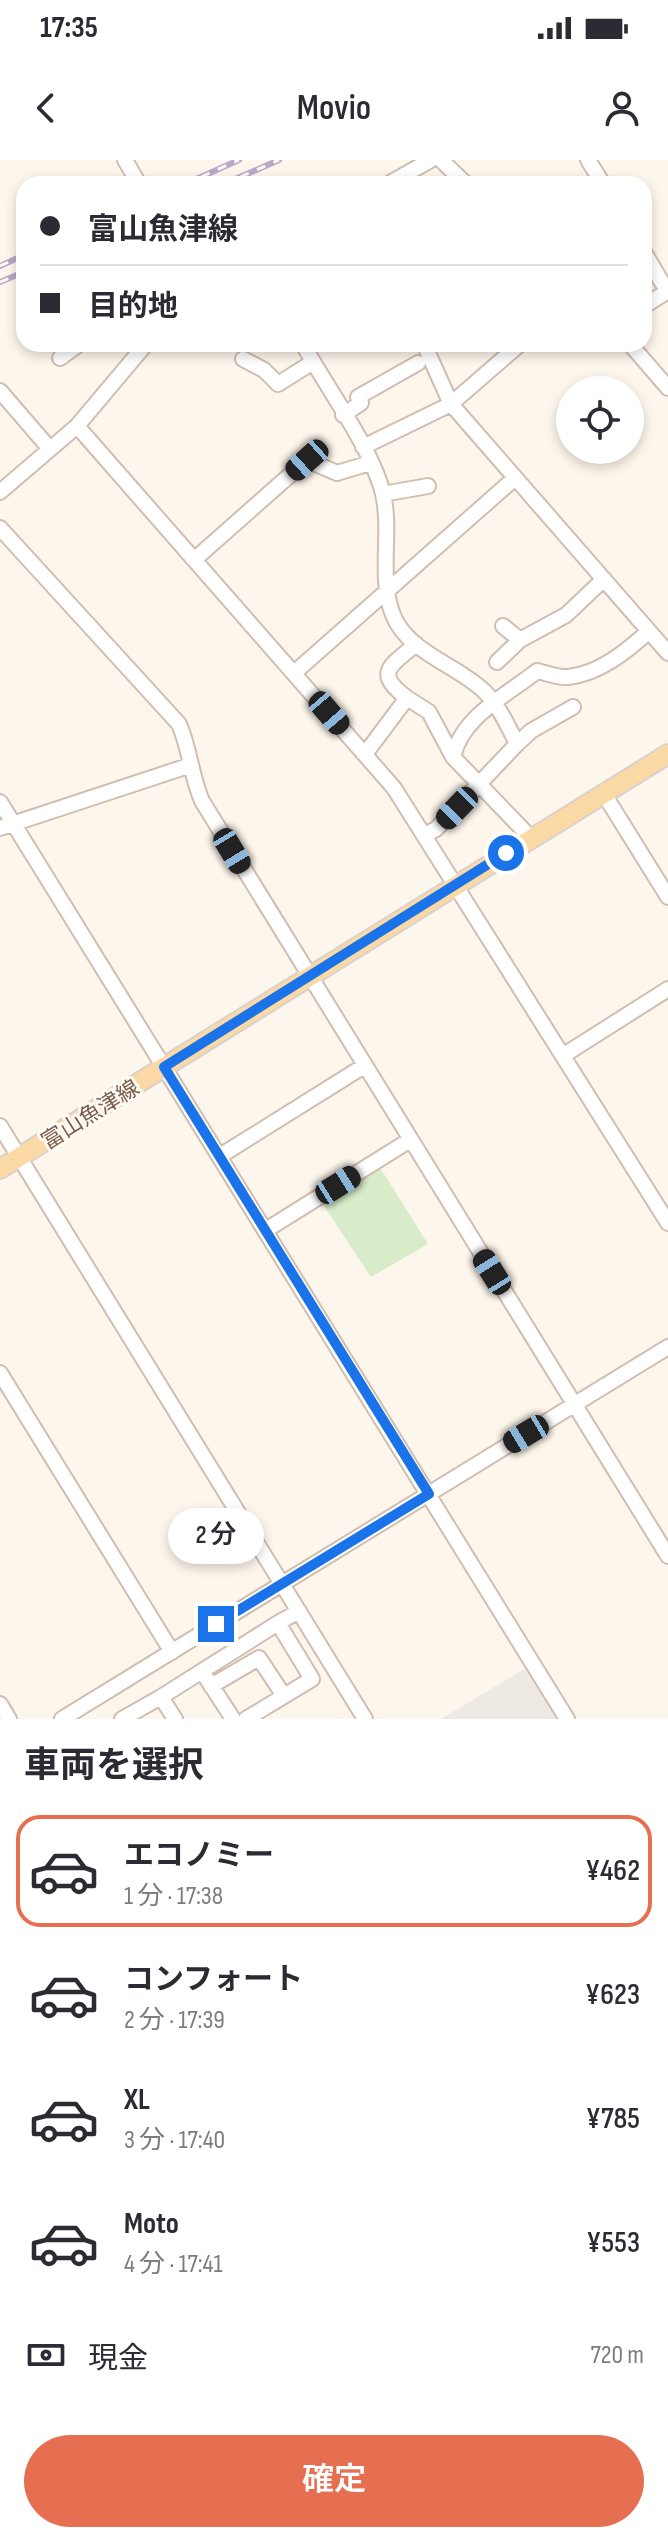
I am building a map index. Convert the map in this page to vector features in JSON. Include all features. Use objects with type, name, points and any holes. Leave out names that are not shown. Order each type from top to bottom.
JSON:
[{"type":"main road","name":"富山魚津線","points":[[0,1169],[668,754]]},
{"type":"street","points":[[402,176],[431,160]]},
{"type":"street","points":[[441,160],[458,176]]},
{"type":"street","points":[[652,265],[668,291]]},
{"type":"street","points":[[60,358],[68,352]]},
{"type":"street","points":[[0,492],[77,426],[134,352]]},
{"type":"street","points":[[307,352],[363,447],[383,494],[388,520],[387,588],[393,617],[416,644],[471,680],[496,704],[517,744]]},
{"type":"street","points":[[428,352],[451,404],[668,653]]},
{"type":"street","points":[[363,447],[451,404],[511,352]]},
{"type":"street","points":[[637,352],[668,388]]},
{"type":"street","points":[[243,359],[264,370],[278,384],[313,362]]},
{"type":"street","points":[[343,415],[361,403],[358,397],[418,363]]},
{"type":"street","points":[[0,391],[50,449]]},
{"type":"street","points":[[77,426],[394,788],[668,1223]]},
{"type":"street","points":[[195,559],[307,460],[337,473],[370,463]]},
{"type":"street","points":[[294,673],[515,478]]},
{"type":"street","points":[[383,494],[428,486]]},
{"type":"street","points":[[0,528],[179,724],[188,744],[202,801],[668,1556]]},
{"type":"street","points":[[497,662],[520,640],[566,615],[604,579]]},
{"type":"street","points":[[503,626],[520,640]]},
{"type":"street","points":[[453,757],[457,738],[473,718],[537,671],[567,677],[600,666],[628,651],[649,631]]},
{"type":"street","points":[[416,644],[387,669],[386,676],[392,686],[429,712],[453,757],[531,838]]},
{"type":"street","points":[[365,754],[407,698]]},
{"type":"street","points":[[425,835],[436,829],[531,731],[573,707]]},
{"type":"street","points":[[6,826],[191,765]]},
{"type":"street","points":[[604,794],[668,897]]},
{"type":"street","points":[[0,802],[6,826],[220,1156],[567,1719]]},
{"type":"street","points":[[564,1055],[668,989]]},
{"type":"street","points":[[220,1156],[364,1066]]},
{"type":"street","points":[[0,1126],[365,1719]]},
{"type":"street","points":[[266,1230],[410,1140]]},
{"type":"street","points":[[62,1719],[668,1347]]},
{"type":"street","points":[[0,1373],[172,1652]]},
{"type":"street","points":[[122,1719],[299,1611]]},
{"type":"street","points":[[246,1719],[312,1679],[278,1623]]},
{"type":"street","points":[[248,1641],[284,1696]]},
{"type":"street","points":[[211,1686],[259,1658]]},
{"type":"street","points":[[201,1670],[233,1719]]},
{"type":"street","points":[[161,1697],[175,1719]]},
{"type":"street","points":[[0,1704],[9,1719]]},
{"type":"shaded area","points":[[529,1666],[562,1719],[441,1719]]},
{"type":"green space","points":[[379,1166],[428,1244],[371,1277],[322,1203]]},
{"type":"railway","points":[[203,176],[239,160]]},
{"type":"railway","points":[[242,176],[279,160]]},
{"type":"railway","points":[[0,266],[16,259]]},
{"type":"railway","points":[[0,282],[16,275]]},
{"type":"route","points":[[216,1624],[429,1494],[164,1067],[506,853]]}]
